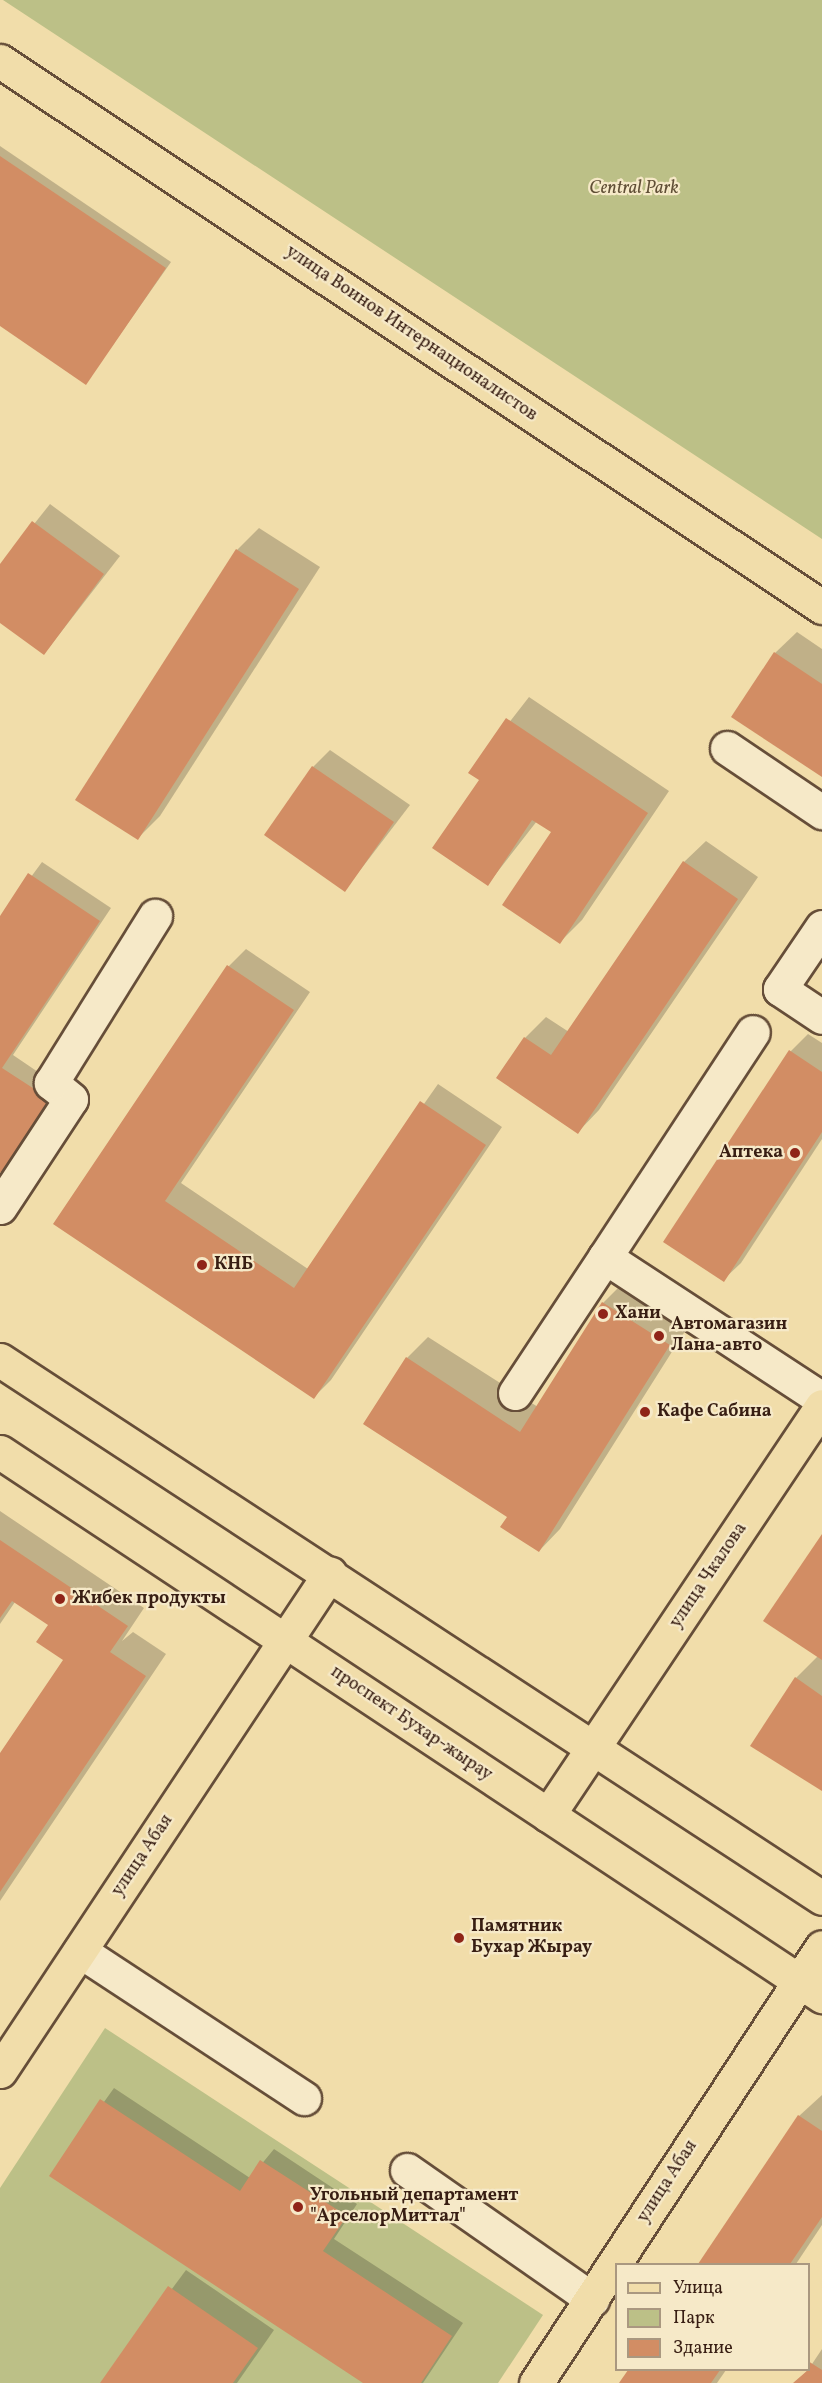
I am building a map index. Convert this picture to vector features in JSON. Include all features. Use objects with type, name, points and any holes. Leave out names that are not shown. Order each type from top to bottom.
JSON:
[{"type":"main road","name":"улица Воинов Интернационалистов","points":[[0,62],[822,607]]},
{"type":"main road","points":[[0,1360],[595,1745],[822,1898]]},
{"type":"main road","name":"улица Чкалова","points":[[548,1815],[822,1406]]},
{"type":"main road","name":"проспект Бухар-жырау","points":[[0,1452],[810,1988]]},
{"type":"main road","name":"улица Абая","points":[[0,2071],[330,1573]]},
{"type":"main road","name":"улица Абая","points":[[618,2263],[810,1988],[822,1947]]},
{"type":"main road","name":"улица Абая","points":[[536,2383],[615,2267]]},
{"type":"lane","points":[[727,748],[822,812]]},
{"type":"lane","points":[[0,1207],[71,1099],[51,1083],[155,916]]},
{"type":"lane","points":[[822,927],[780,989],[822,1017]]},
{"type":"lane","points":[[515,1393],[753,1032]]},
{"type":"lane","points":[[605,1257],[822,1399]]},
{"type":"lane","points":[[80,1951],[304,2098]]},
{"type":"lane","points":[[407,2170],[592,2300]]},
{"type":"green space","name":"Central Park","points":[[3,0],[822,0],[822,539],[646,423]]},
{"type":"green space","points":[[105,2028],[543,2315],[498,2383],[0,2383],[0,2188]]},
{"type":"building","points":[[0,156],[166,268],[86,385],[0,326]]},
{"type":"building","points":[[32,521],[104,574],[44,655],[0,623],[0,564]]},
{"type":"building","points":[[236,549],[299,589],[138,840],[75,800]]},
{"type":"building","points":[[774,652],[822,684],[822,777],[731,717]]},
{"type":"building","points":[[506,718],[648,813],[560,944],[502,905],[551,832],[532,820],[488,886],[432,848],[479,780],[468,773]]},
{"type":"building","points":[[312,766],[394,822],[345,892],[264,835]]},
{"type":"building","points":[[683,861],[738,899],[578,1134],[496,1078],[524,1037],[551,1055]]},
{"type":"building","points":[[28,873],[100,921],[2,1068],[56,1103],[7,1177],[0,1172],[0,916]]},
{"type":"building","points":[[227,965],[294,1010],[165,1201],[294,1288],[420,1101],[486,1145],[314,1399],[53,1224]]},
{"type":"building","points":[[789,1050],[822,1072],[822,1132],[724,1282],[663,1242]]},
{"type":"building","points":[[602,1302],[670,1345],[539,1552],[500,1527],[507,1517],[363,1424],[406,1357],[520,1432]]},
{"type":"building","points":[[822,1534],[822,1660],[763,1621]]},
{"type":"building","points":[[0,1540],[128,1626],[110,1652],[146,1676],[0,1892],[0,1753],[63,1660],[36,1642],[48,1625],[12,1601],[0,1618]]},
{"type":"building","points":[[795,1677],[822,1696],[822,1791],[750,1746]]},
{"type":"building","points":[[100,2099],[240,2191],[260,2160],[347,2216],[323,2251],[452,2336],[421,2383],[363,2383],[49,2176]]},
{"type":"building","points":[[798,2115],[822,2131],[822,2217],[791,2263],[699,2263]]},
{"type":"building","points":[[168,2286],[258,2348],[233,2383],[100,2383]]},
{"type":"building","points":[[810,2362],[822,2370],[822,2383],[793,2383],[807,2371],[810,2371]]},
{"type":"building","points":[[627,2371],[719,2371],[711,2383],[619,2383]]},
{"type":"place","name":"Аптека","points":[[795,1153]]},
{"type":"place","name":"КНБ","points":[[202,1265]]},
{"type":"place","name":"Хани","points":[[603,1314]]},
{"type":"place","name":"Автомагазин Лана-авто","points":[[659,1336]]},
{"type":"place","name":"Кафе Сабина","points":[[645,1412]]},
{"type":"place","name":"Жибек продукты","points":[[60,1599]]},
{"type":"place","name":"Памятник Бухар Жырау","points":[[459,1938]]},
{"type":"place","name":"Угольный департамент \"АрселорМиттал\"","points":[[298,2207]]}]
